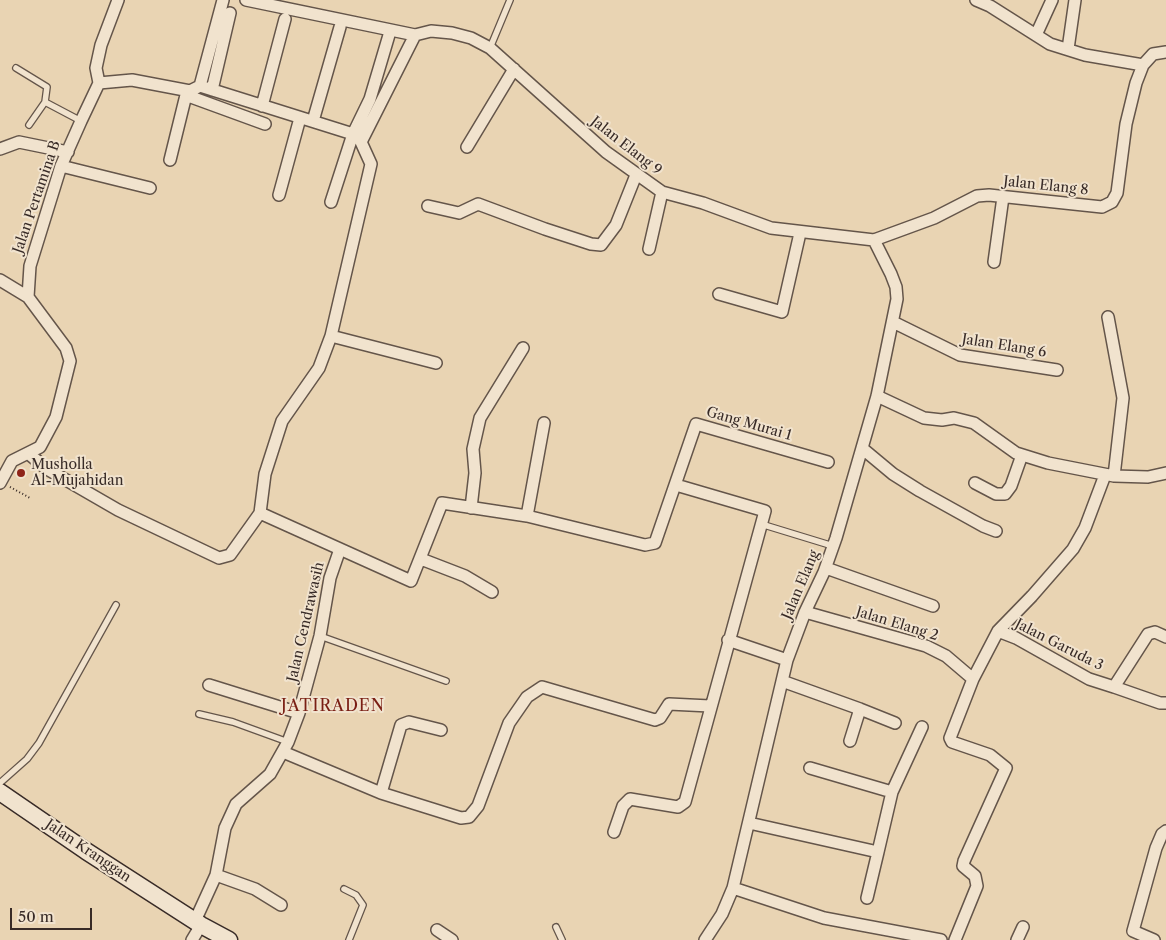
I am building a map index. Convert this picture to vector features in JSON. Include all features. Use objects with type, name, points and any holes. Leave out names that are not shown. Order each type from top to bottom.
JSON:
[{"type":"main road","name":"Jalan Kranggan","points":[[0,792],[86,851],[198,923],[229,940]]},
{"type":"street","name":"Jalan Pertamina B","points":[[28,297],[30,266],[61,166],[99,83],[96,68],[101,45],[118,0]]},
{"type":"street","points":[[170,160],[223,0]]},
{"type":"street","name":"Jalan Elang 9","points":[[246,0],[416,35],[431,32],[452,33],[471,38],[490,48],[514,68],[548,103],[636,175],[662,192],[704,203],[771,228],[800,233],[874,240]]},
{"type":"street","points":[[976,0],[990,6],[1050,44],[1085,55],[1143,65],[1153,54],[1166,52]]},
{"type":"street","points":[[1036,35],[1052,0]]},
{"type":"street","points":[[1068,49],[1075,0]]},
{"type":"street","points":[[262,106],[285,9]]},
{"type":"street","points":[[212,90],[230,13]]},
{"type":"street","points":[[313,122],[340,27]]},
{"type":"street","points":[[332,202],[352,134],[370,99],[389,35]]},
{"type":"street","points":[[29,454],[47,469],[118,510],[219,558],[230,555],[260,512],[265,474],[282,421],[320,368],[331,336],[371,164],[361,142],[416,35]]},
{"type":"street","name":"Jalan Elang 8","points":[[874,240],[934,218],[977,196],[1102,207],[1112,202],[1118,187],[1126,124],[1136,83],[1143,65]]},
{"type":"street","points":[[467,147],[514,68]]},
{"type":"street","points":[[99,83],[132,80],[212,90],[352,134]]},
{"type":"street","points":[[192,89],[191,97],[265,124]]},
{"type":"street","points":[[279,195],[300,118]]},
{"type":"street","points":[[0,149],[19,142],[68,152]]},
{"type":"street","points":[[61,166],[150,188]]},
{"type":"street","points":[[428,206],[458,213],[478,204],[545,230],[600,245],[616,225],[636,175]]},
{"type":"street","points":[[649,249],[662,192]]},
{"type":"street","points":[[994,262],[1003,198]]},
{"type":"street","points":[[719,294],[782,312],[800,233]]},
{"type":"street","name":"Jalan Elang","points":[[705,940],[722,914],[733,888],[787,660],[805,612],[826,568],[863,449],[877,396],[893,322],[896,287],[874,240]]},
{"type":"street","points":[[0,280],[28,297],[66,348],[70,361],[56,417],[40,448],[12,461],[0,482]]},
{"type":"street","points":[[955,940],[977,886],[975,876],[963,866],[964,861],[1006,768],[990,755],[950,740],[973,679],[998,631],[1032,596],[1073,548],[1110,476],[1124,398],[1108,316]]},
{"type":"street","name":"Jalan Elang 6","points":[[893,322],[960,355],[1057,370]]},
{"type":"street","points":[[331,336],[436,362]]},
{"type":"street","points":[[472,508],[475,472],[473,449],[480,418],[523,348]]},
{"type":"street","points":[[877,396],[924,418],[942,420],[954,418],[974,423],[1004,445],[1022,455],[1110,476],[1148,477],[1166,473]]},
{"type":"street","points":[[528,516],[544,422]]},
{"type":"street","name":"Gang Murai 1","points":[[676,485],[696,424],[828,462]]},
{"type":"street","points":[[863,449],[894,474],[920,491],[983,526],[996,531]]},
{"type":"street","points":[[975,483],[996,494],[1006,494],[1011,486],[1022,455]]},
{"type":"street","points":[[614,832],[622,806],[630,799],[678,806],[685,802],[764,511],[761,508],[676,485]]},
{"type":"street","name":"Jalan Cendrawasih","points":[[192,940],[216,875],[225,828],[236,804],[270,774],[285,747],[299,713],[320,636],[330,578],[340,549],[411,581],[442,504],[528,516],[651,545],[655,543],[660,532],[676,485]]},
{"type":"street","points":[[260,512],[340,549]]},
{"type":"street","points":[[421,558],[465,576],[492,592]]},
{"type":"street","points":[[826,568],[933,606]]},
{"type":"street","name":"Jalan Elang 2","points":[[805,612],[926,646],[946,656],[973,679]]},
{"type":"street","name":"Jalan Garuda 3","points":[[998,631],[1016,638],[1089,679],[1114,687],[1148,634],[1155,632],[1166,637]]},
{"type":"street","points":[[728,640],[787,660]]},
{"type":"street","points":[[782,682],[860,708],[895,723]]},
{"type":"street","points":[[209,685],[299,713]]},
{"type":"street","points":[[285,747],[382,793],[461,818],[469,818],[478,806],[509,723],[527,697],[542,687],[655,720],[660,718],[669,704],[710,706]]},
{"type":"street","points":[[1114,687],[1160,703],[1166,703]]},
{"type":"street","points":[[850,741],[860,708]]},
{"type":"street","points":[[382,793],[401,725],[409,722],[441,730]]},
{"type":"street","points":[[867,898],[892,792],[922,726]]},
{"type":"street","points":[[810,768],[892,792]]},
{"type":"street","points":[[749,823],[878,852]]},
{"type":"street","points":[[1154,940],[1133,932],[1156,848],[1162,834],[1166,831]]},
{"type":"street","points":[[216,875],[255,889],[282,905]]},
{"type":"street","points":[[733,888],[824,918],[941,940]]},
{"type":"street","points":[[1017,940],[1023,927]]},
{"type":"street","points":[[437,930],[452,940]]},
{"type":"lane","points":[[490,48],[510,0]]},
{"type":"lane","points":[[16,68],[47,87],[45,102],[29,125]]},
{"type":"lane","points":[[45,102],[81,121]]},
{"type":"lane","points":[[761,524],[833,546]]},
{"type":"lane","points":[[0,783],[27,759],[39,742],[116,605]]},
{"type":"lane","points":[[320,636],[446,681]]},
{"type":"lane","points":[[199,714],[233,722],[285,747]]},
{"type":"lane","points":[[344,889],[356,895],[363,905],[348,940]]},
{"type":"lane","points":[[556,928],[562,940]]},
{"type":"path","points":[[0,482],[30,498]]},
{"type":"place","name":"Musholla Al-Mujahidan","points":[[21,473]]},
{"type":"district","name":"JATIRADEN","points":[[333,706]]}]
